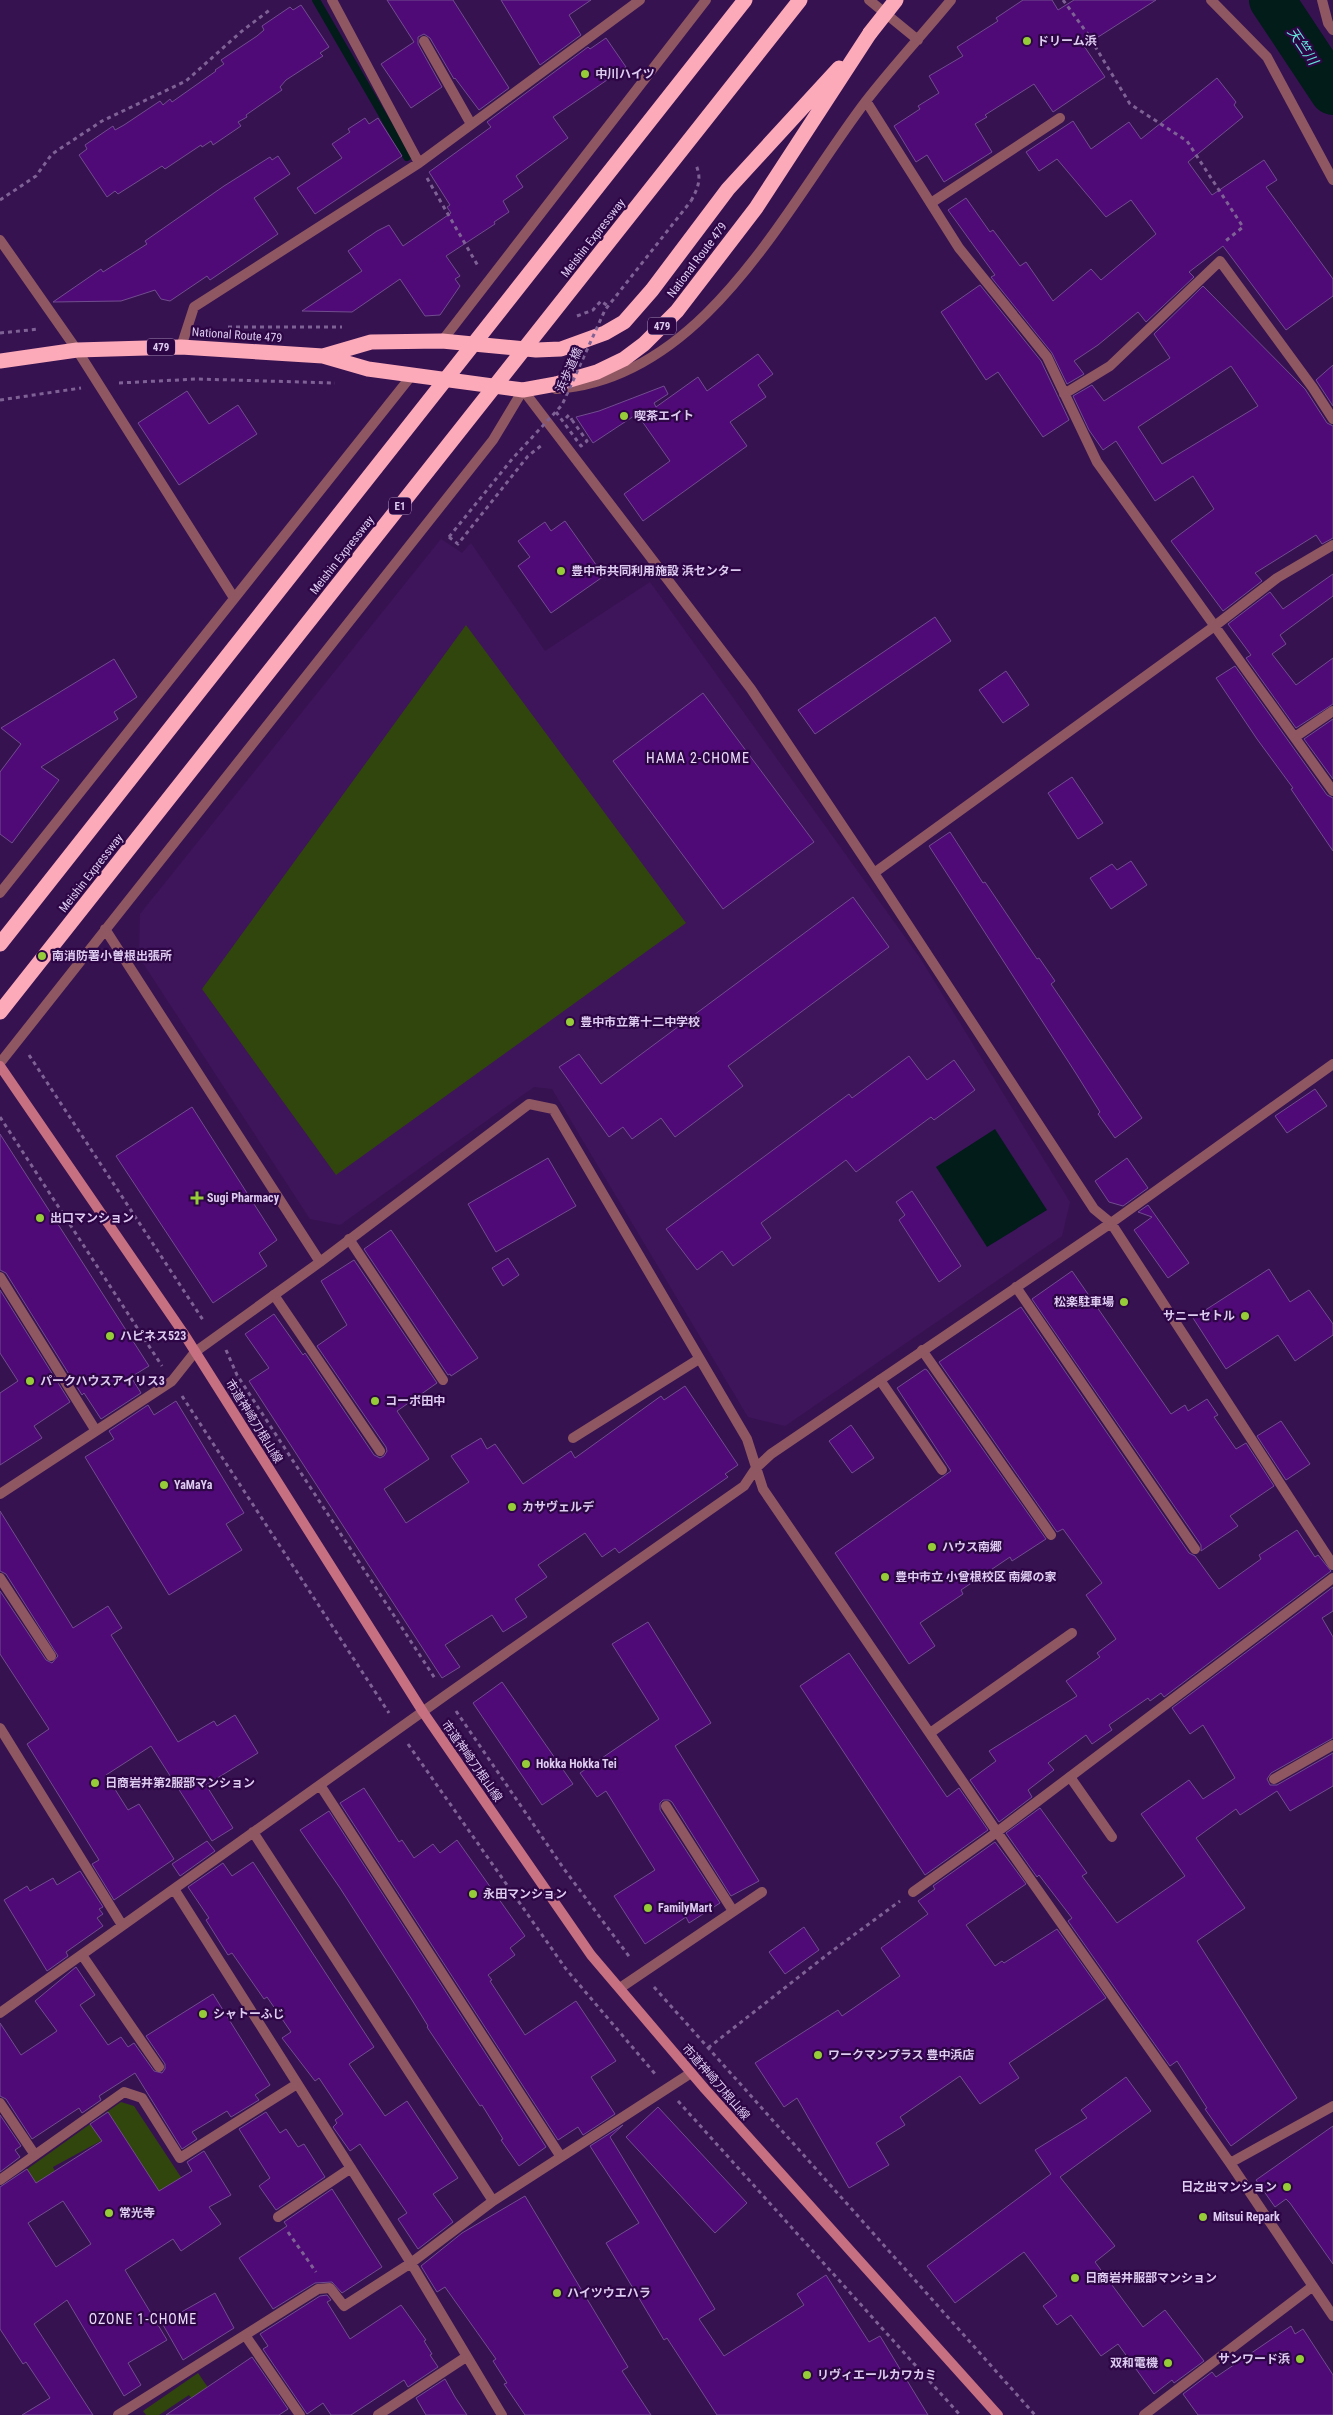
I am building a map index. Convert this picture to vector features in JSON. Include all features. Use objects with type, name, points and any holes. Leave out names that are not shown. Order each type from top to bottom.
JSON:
[{"type":"highway","points":[[0,944],[745,0]]},
{"type":"highway","name":"Meishin Expressway","points":[[0,1012],[800,0]]},
{"type":"highway","name":"National Route 479","points":[[323,356],[371,342],[442,341],[536,350],[561,349],[606,333],[624,322],[652,290],[728,189],[870,33],[896,0]]},
{"type":"highway","name":"National Route 479","points":[[0,361],[77,350],[181,347],[323,356],[368,370],[523,390],[571,381],[624,359],[644,344],[677,311],[756,208],[870,33]]},
{"type":"street","points":[[332,0],[418,163]]},
{"type":"street","points":[[181,347],[194,307],[418,163],[640,0]]},
{"type":"street","points":[[442,341],[706,0]]},
{"type":"street","points":[[869,0],[918,40]]},
{"type":"street","points":[[523,390],[558,389],[602,382],[642,365],[677,340],[708,312],[777,228],[866,101],[951,0]]},
{"type":"street","points":[[1211,0],[1267,57],[1333,180]]},
{"type":"street","points":[[1322,0],[1328,23],[1333,30]]},
{"type":"street","points":[[424,41],[471,124]]},
{"type":"street","points":[[866,101],[959,248],[1047,357],[1097,462],[1216,625],[1333,791]]},
{"type":"street","points":[[931,203],[1060,118]]},
{"type":"street","points":[[0,240],[77,350],[234,598]]},
{"type":"street","points":[[1064,394],[1110,366],[1220,261],[1313,388],[1333,420]]},
{"type":"street","points":[[0,893],[412,375]]},
{"type":"street","points":[[523,390],[751,689],[1094,1209],[1110,1223],[1333,1566]]},
{"type":"street","points":[[0,1064],[18,1038],[492,440],[523,390]]},
{"type":"street","points":[[874,873],[1216,625],[1277,578],[1333,545]]},
{"type":"street","points":[[1295,737],[1333,711]]},
{"type":"street","points":[[105,929],[320,1262]]},
{"type":"street","name":"市道神崎刀根山線","points":[[0,1064],[195,1352],[423,1712],[592,1955],[691,2073],[998,2415]]},
{"type":"street","points":[[0,2013],[744,1486],[756,1468],[771,1454],[1110,1223],[1333,1064]]},
{"type":"street","points":[[0,1494],[172,1381],[195,1352],[320,1262],[529,1104],[552,1109],[746,1439],[763,1489],[997,1832],[1230,2162],[1333,2316]]},
{"type":"street","points":[[349,1239],[443,1380]]},
{"type":"street","points":[[0,1278],[96,1430]]},
{"type":"street","points":[[1016,1287],[1195,1549]]},
{"type":"street","points":[[274,1295],[380,1451]]},
{"type":"street","points":[[922,1350],[1051,1535]]},
{"type":"street","points":[[573,1438],[699,1359]]},
{"type":"street","points":[[880,1380],[942,1470]]},
{"type":"street","points":[[0,1578],[51,1656]]},
{"type":"street","points":[[913,1892],[997,1832],[1333,1578]]},
{"type":"street","points":[[930,1733],[1072,1633]]},
{"type":"street","points":[[0,1728],[122,1925]]},
{"type":"street","points":[[1274,1779],[1333,1745]]},
{"type":"street","points":[[1070,1777],[1112,1837]]},
{"type":"street","points":[[320,1785],[560,2156]]},
{"type":"street","points":[[666,1806],[734,1911]]},
{"type":"street","points":[[253,1832],[493,2202]]},
{"type":"street","points":[[174,1889],[411,2263],[502,2415]]},
{"type":"street","points":[[620,1988],[762,1892]]},
{"type":"street","points":[[82,1955],[158,2067]]},
{"type":"street","points":[[118,2415],[318,2289],[330,2288],[344,2306],[411,2263],[493,2202],[560,2156],[655,2098],[691,2073]]},
{"type":"street","points":[[0,2180],[124,2092],[142,2098],[180,2158],[298,2084]]},
{"type":"street","points":[[0,2103],[35,2155]]},
{"type":"street","points":[[1230,2162],[1333,2106]]},
{"type":"street","points":[[278,2217],[350,2168]]},
{"type":"street","points":[[1144,2415],[1313,2286]]},
{"type":"street","points":[[245,2335],[300,2415]]},
{"type":"street","points":[[378,2415],[466,2357]]},
{"type":"path","points":[[1063,0],[1087,33],[1130,104],[1186,142],[1243,227],[1217,248],[1220,261]]},
{"type":"path","points":[[0,200],[36,176],[52,154],[102,121],[186,81],[242,30],[271,9]]},
{"type":"path","points":[[418,163],[487,283]]},
{"type":"path","name":"浜歩道橋","points":[[556,434],[528,456],[458,544],[449,537],[513,458],[562,405],[605,310],[691,201]]},
{"type":"path","points":[[0,400],[99,385],[197,379],[338,383]]},
{"type":"path","points":[[556,412],[580,446],[587,441],[572,420]]},
{"type":"path","points":[[18,1038],[203,1320]]},
{"type":"path","points":[[0,1117],[156,1353],[164,1369]]},
{"type":"path","points":[[225,1350],[237,1375],[436,1680]]},
{"type":"path","points":[[181,1395],[392,1719]]},
{"type":"path","points":[[456,1710],[564,1869],[641,1972],[1035,2415]]},
{"type":"path","points":[[708,2048],[828,1954],[913,1892]]},
{"type":"path","points":[[278,2217],[330,2288]]},
{"type":"shaded area","name":"豊中市立第十二中学校","points":[[441,539],[462,553],[471,543],[545,651],[650,582],[920,958],[1070,1202],[1062,1236],[785,1426],[748,1417],[552,1089],[534,1087],[340,1225],[310,1219],[139,957],[140,914]]},
{"type":"shaded area","points":[[995,1129],[1047,1210],[987,1247],[936,1167]]},
{"type":"green space","points":[[466,625],[686,923],[336,1175],[202,989]]},
{"type":"green space","points":[[121,2102],[134,2106],[204,2212],[178,2231],[117,2132],[53,2167],[61,2185],[59,2199],[19,2175]]},
{"type":"green space","points":[[198,2373],[227,2415],[203,2415],[189,2395],[159,2415],[146,2415],[143,2411]]},
{"type":"building","points":[[387,0],[453,0],[509,88],[479,110],[454,79],[430,38],[424,34],[418,37],[418,44],[442,87],[411,108],[381,64],[414,42]]},
{"type":"building","points":[[501,0],[591,0],[569,15],[581,35],[540,65]]},
{"type":"building","points":[[1023,0],[1052,0],[1058,10],[1074,0],[1156,0],[1084,46],[1105,77],[1053,112],[1034,84],[985,115],[987,117],[975,124],[992,152],[944,182],[927,155],[916,162],[894,126],[920,109],[918,106],[939,93],[929,76],[963,56],[957,47],[998,21],[996,18]]},
{"type":"building","points":[[301,5],[329,47],[320,53],[323,56],[286,80],[280,87],[282,90],[246,115],[247,117],[238,122],[241,126],[213,145],[211,141],[202,147],[201,145],[165,169],[162,166],[118,194],[115,191],[107,197],[79,155],[87,149],[85,145],[113,126],[115,130],[124,125],[160,101],[163,105],[170,99],[172,102],[216,71],[224,64],[221,60],[257,36],[264,30],[262,26],[290,7],[293,10]]},
{"type":"building","points":[[606,38],[626,67],[553,117],[568,138],[516,176],[523,187],[503,201],[509,212],[494,222],[495,224],[446,256],[460,276],[455,279],[460,286],[440,315],[425,316],[400,279],[352,312],[302,311],[362,271],[348,251],[377,231],[389,225],[403,246],[451,213],[447,207],[450,205],[429,172],[491,127],[487,122],[588,47],[590,49]]},
{"type":"building","points":[[1217,78],[1236,102],[1234,105],[1243,117],[1188,162],[1212,195],[1264,160],[1277,180],[1266,187],[1333,279],[1333,296],[1286,330],[1223,246],[1189,272],[1194,277],[1146,322],[1138,312],[1098,345],[1074,361],[1084,374],[1067,384],[1052,353],[991,277],[995,275],[948,210],[966,198],[990,232],[993,230],[1020,266],[1026,262],[1053,301],[1091,269],[1101,280],[1156,234],[1131,200],[1106,217],[1057,159],[1039,171],[1026,152],[1073,121],[1091,149],[1129,122],[1141,139]]},
{"type":"building","points":[[365,118],[369,124],[378,118],[402,156],[315,214],[297,188],[342,158],[332,144],[350,132],[348,129]]},
{"type":"building","points":[[278,156],[290,174],[254,198],[278,234],[210,280],[207,276],[170,301],[161,299],[155,290],[121,301],[53,302],[101,269],[103,272],[147,244],[145,241],[224,186],[270,157],[272,160]]},
{"type":"building","points":[[980,285],[1041,361],[1069,420],[1043,437],[998,372],[986,380],[941,312]]},
{"type":"building","points":[[1203,286],[1305,389],[1327,423],[1333,426],[1333,538],[1322,544],[1316,535],[1255,573],[1262,581],[1223,611],[1171,541],[1214,509],[1193,476],[1155,501],[1116,441],[1103,450],[1089,430],[1073,396],[1092,385],[1104,401],[1170,358],[1154,334]],"holes":[[[1231,366],[1258,406],[1162,464],[1138,427]]]},
{"type":"building","points":[[758,354],[773,374],[758,385],[766,397],[730,422],[747,446],[643,521],[624,494],[670,461],[637,414],[593,443],[576,417],[599,411],[664,386],[668,394],[654,403],[656,407],[698,377],[707,391]]},
{"type":"building","points":[[1333,365],[1333,406],[1316,380]]},
{"type":"building","points":[[187,391],[209,424],[238,405],[257,434],[179,485],[138,423]]},
{"type":"building","name":"豊中市共同利用施設 浜センター","points":[[565,521],[604,576],[551,613],[518,566],[530,557],[518,541],[545,522],[551,531]]},
{"type":"building","points":[[1333,574],[1333,596],[1280,635],[1286,644],[1272,654],[1296,685],[1333,658],[1333,704],[1296,728],[1246,658],[1251,655],[1228,624],[1270,592],[1283,609]]},
{"type":"building","points":[[935,617],[951,641],[815,734],[798,710]]},
{"type":"building","points":[[114,659],[137,697],[114,712],[118,719],[41,767],[59,780],[12,843],[0,834],[0,772],[21,744],[1,728]]},
{"type":"building","points":[[1235,666],[1327,795],[1333,798],[1333,851],[1291,789],[1293,788],[1216,678]]},
{"type":"building","points":[[1006,671],[1029,705],[1003,723],[979,690]]},
{"type":"building","points":[[703,693],[814,842],[723,909],[613,761]]},
{"type":"building","points":[[1333,719],[1333,779],[1304,739]]},
{"type":"building","points":[[1072,777],[1103,823],[1078,839],[1048,793]]},
{"type":"building","points":[[950,832],[983,883],[985,882],[1037,959],[1039,958],[1055,981],[1051,984],[1142,1118],[1115,1138],[1098,1114],[1100,1112],[1077,1075],[929,846]]},
{"type":"building","points":[[1131,861],[1147,885],[1111,909],[1090,878],[1112,864],[1117,870]]},
{"type":"building","points":[[853,897],[889,947],[728,1066],[743,1086],[675,1137],[661,1118],[632,1139],[623,1127],[609,1137],[559,1067],[579,1054],[601,1084]]},
{"type":"building","points":[[909,1056],[927,1080],[954,1060],[975,1090],[934,1120],[931,1117],[856,1172],[846,1160],[761,1223],[771,1238],[733,1266],[722,1251],[697,1270],[666,1229],[849,1094],[852,1098]]},
{"type":"building","points":[[1315,1089],[1327,1106],[1287,1133],[1275,1116]]},
{"type":"building","name":"Sugi Pharmacy","points":[[192,1107],[277,1240],[259,1253],[267,1266],[213,1303],[116,1156]]},
{"type":"building","points":[[0,1134],[149,1366],[131,1377],[141,1393],[101,1419],[84,1393],[82,1395],[6,1273],[0,1270]]},
{"type":"building","points":[[548,1158],[576,1206],[496,1252],[468,1204]]},
{"type":"building","points":[[1127,1158],[1148,1188],[1123,1206],[1109,1202],[1095,1181]]},
{"type":"building","points":[[912,1191],[961,1266],[939,1282],[899,1220],[905,1215],[896,1202]]},
{"type":"building","points":[[1148,1205],[1189,1263],[1168,1278],[1134,1230],[1152,1217],[1138,1212]]},
{"type":"building","points":[[391,1230],[478,1358],[451,1376],[450,1374],[448,1375],[364,1249]]},
{"type":"building","points":[[508,1258],[519,1275],[503,1286],[492,1268]]},
{"type":"building","points":[[354,1260],[437,1383],[397,1411],[429,1459],[384,1489],[406,1523],[469,1482],[451,1456],[481,1438],[487,1449],[495,1444],[523,1484],[571,1451],[575,1458],[661,1396],[664,1400],[685,1386],[738,1465],[725,1474],[728,1477],[619,1553],[615,1548],[602,1557],[585,1533],[538,1565],[547,1577],[515,1599],[527,1617],[503,1632],[492,1615],[445,1645],[460,1667],[442,1678],[249,1381],[269,1368],[245,1334],[274,1314],[303,1355],[305,1353],[374,1455],[380,1458],[384,1456],[387,1451],[386,1447],[317,1346],[347,1325],[321,1281]]},
{"type":"building","name":"サニーセトル","points":[[1269,1269],[1290,1302],[1309,1290],[1333,1324],[1333,1335],[1295,1361],[1278,1335],[1226,1369],[1193,1318]]},
{"type":"building","points":[[1072,1271],[1171,1414],[1185,1405],[1188,1411],[1207,1399],[1218,1415],[1214,1417],[1236,1449],[1246,1443],[1274,1486],[1230,1516],[1238,1526],[1201,1551],[1201,1545],[1032,1299]]},
{"type":"building","points":[[0,1290],[70,1402],[34,1426],[42,1438],[0,1465],[0,1393],[18,1381],[0,1353]]},
{"type":"building","points":[[1021,1307],[1189,1553],[1195,1556],[1219,1589],[1261,1559],[1259,1555],[1297,1530],[1315,1557],[1318,1555],[1331,1571],[1164,1697],[1161,1693],[1150,1701],[1148,1698],[1109,1725],[1112,1730],[1092,1744],[1086,1735],[1048,1763],[1054,1770],[1028,1790],[1032,1797],[999,1822],[970,1780],[996,1761],[989,1751],[1077,1696],[1066,1681],[1100,1657],[1097,1653],[1116,1639],[1086,1595],[1102,1583],[1063,1529],[1057,1532],[939,1362]]},
{"type":"building","points":[[925,1369],[1046,1539],[1012,1561],[1010,1557],[961,1590],[963,1594],[920,1623],[935,1646],[909,1664],[835,1553],[951,1471],[897,1388]]},
{"type":"building","name":"YaMaYa","points":[[176,1401],[244,1513],[226,1524],[242,1550],[169,1595],[85,1457],[114,1439],[109,1431],[148,1405],[154,1415]]},
{"type":"building","points":[[1281,1421],[1310,1464],[1286,1480],[1257,1436]]},
{"type":"building","points":[[851,1425],[874,1458],[852,1473],[829,1441]]},
{"type":"building","points":[[0,1511],[73,1628],[108,1606],[122,1628],[111,1635],[178,1742],[214,1721],[217,1726],[235,1715],[258,1753],[206,1785],[233,1828],[212,1841],[151,1746],[106,1775],[128,1810],[139,1804],[174,1859],[114,1900],[92,1864],[99,1860],[27,1744],[49,1729],[0,1654],[0,1591],[46,1660],[52,1663],[58,1656],[6,1574],[0,1571]]},
{"type":"building","points":[[1333,1587],[1333,1611],[1322,1618],[1333,1637],[1333,1738],[1271,1773],[1267,1779],[1270,1785],[1277,1785],[1333,1753],[1333,1786],[1290,1811],[1277,1791],[1240,1815],[1236,1809],[1196,1838],[1245,1908],[1197,1941],[1297,2098],[1231,2146],[1205,2109],[1207,2108],[1177,2061],[1170,2066],[1068,1921],[1072,1918],[1039,1875],[1037,1877],[1006,1833],[1040,1808],[1087,1873],[1082,1876],[1117,1923],[1185,1876],[1141,1814],[1189,1780],[1203,1799],[1235,1778],[1203,1725],[1190,1734],[1172,1708]]},
{"type":"building","points":[[648,1622],[711,1723],[675,1746],[759,1881],[731,1896],[672,1802],[663,1800],[660,1803],[660,1810],[720,1903],[689,1923],[686,1917],[645,1944],[614,1896],[655,1870],[606,1791],[597,1797],[580,1773],[659,1719],[612,1644]]},
{"type":"building","points":[[849,1653],[947,1797],[959,1788],[988,1830],[925,1875],[800,1686]]},
{"type":"building","points":[[502,1682],[573,1784],[542,1805],[473,1703]]},
{"type":"building","points":[[364,1788],[399,1842],[402,1840],[414,1858],[433,1844],[440,1853],[457,1840],[525,1936],[510,1948],[515,1955],[488,1975],[492,1980],[490,1981],[525,2035],[576,2001],[616,2061],[591,2077],[615,2114],[583,2135],[578,2127],[558,2140],[340,1803]]},
{"type":"building","points":[[329,1811],[546,2147],[519,2166],[501,2140],[503,2139],[482,2105],[480,2106],[427,2027],[412,2000],[340,1888],[300,1830]]},
{"type":"building","points":[[207,1841],[215,1851],[180,1876],[172,1864]]},
{"type":"building","points":[[995,1842],[1026,1884],[966,1925],[995,1966],[1002,1961],[1004,1963],[1057,1929],[1106,1998],[1009,2063],[1019,2078],[980,2104],[960,2076],[900,2117],[905,2125],[876,2143],[889,2165],[849,2188],[797,2098],[784,2107],[755,2063],[838,2010],[842,2016],[900,1976],[881,1948],[928,1914],[918,1901],[935,1889],[933,1886]]},
{"type":"building","points":[[253,1862],[374,2047],[349,2064],[385,2116],[407,2101],[458,2178],[433,2194],[453,2222],[418,2249],[398,2219],[407,2213],[360,2144],[350,2151],[333,2127],[337,2123],[335,2120],[343,2114],[319,2078],[315,2081],[282,2038],[291,2032],[267,1997],[264,1999],[232,1953],[228,1955],[206,1920],[209,1918],[188,1887],[223,1863],[232,1876]]},
{"type":"building","points":[[80,1871],[103,1907],[99,1909],[103,1914],[97,1918],[103,1926],[66,1952],[68,1956],[47,1971],[4,1900],[27,1886],[30,1891],[53,1878],[57,1885]]},
{"type":"building","points":[[804,1927],[819,1950],[785,1974],[769,1952]]},
{"type":"building","points":[[76,1967],[95,1995],[80,2005],[108,2045],[121,2037],[128,2047],[134,2043],[154,2071],[162,2073],[165,2069],[165,2064],[146,2036],[213,1994],[270,2085],[255,2095],[259,2100],[231,2117],[227,2111],[192,2132],[197,2139],[182,2149],[135,2073],[99,2096],[101,2100],[82,2113],[79,2108],[32,2139],[6,2099],[0,2096],[0,2023],[21,2055],[57,2031],[35,2001]]},
{"type":"building","points":[[1126,2077],[1151,2111],[1060,2177],[1115,2246],[1095,2262],[1143,2327],[1165,2310],[1204,2361],[1174,2383],[1172,2380],[1154,2394],[1118,2344],[1101,2356],[1071,2315],[1057,2325],[1043,2306],[1057,2296],[1024,2252],[955,2303],[927,2266],[1051,2174],[1035,2150],[1087,2118],[1081,2110]]},
{"type":"building","points":[[658,2107],[747,2203],[715,2233],[626,2137]]},
{"type":"building","points":[[108,2112],[159,2191],[192,2171],[187,2162],[204,2151],[231,2195],[209,2207],[221,2224],[181,2251],[173,2239],[125,2270],[167,2340],[128,2363],[141,2385],[124,2396],[67,2300],[34,2324],[93,2415],[22,2415],[50,2398],[26,2362],[23,2364],[0,2329],[0,2187],[27,2169],[36,2183],[102,2141],[90,2124]],"holes":[[[63,2201],[91,2244],[56,2267],[28,2223]]]},
{"type":"building","points":[[266,2112],[280,2133],[286,2129],[298,2147],[304,2144],[325,2177],[276,2210],[259,2186],[270,2178],[239,2129]]},
{"type":"building","points":[[0,2115],[21,2146],[15,2150],[20,2157],[0,2172]]},
{"type":"building","points":[[623,2125],[610,2137],[715,2309],[699,2319],[724,2356],[804,2305],[797,2294],[826,2275],[869,2342],[880,2336],[928,2415],[717,2415],[667,2338],[664,2340],[606,2243],[639,2223],[590,2146]]},
{"type":"building","name":"日之出マンション","points":[[1333,2126],[1333,2264],[1290,2203],[1286,2199],[1275,2207],[1256,2180]]},
{"type":"building","points":[[332,2189],[382,2267],[342,2293],[332,2282],[315,2283],[273,2309],[239,2258],[287,2226],[284,2222]]},
{"type":"building","points":[[525,2196],[628,2367],[622,2371],[651,2415],[525,2415],[504,2384],[507,2383],[493,2361],[496,2359],[445,2287],[437,2292],[421,2266],[462,2233]]},
{"type":"building","points":[[215,2293],[234,2328],[183,2360],[162,2323]]},
{"type":"building","points":[[327,2295],[331,2300],[327,2302],[350,2339],[401,2305],[426,2340],[424,2341],[432,2354],[430,2355],[438,2367],[408,2387],[404,2380],[351,2415],[331,2415],[323,2403],[307,2414],[263,2349],[268,2346],[260,2334],[320,2296]]},
{"type":"building","points":[[1291,2326],[1295,2334],[1303,2329],[1333,2375],[1333,2415],[1198,2415],[1183,2394],[1212,2372],[1216,2377]]},
{"type":"building","points":[[252,2357],[288,2409],[279,2415],[166,2415]]},
{"type":"building","points":[[445,2379],[467,2415],[426,2415],[416,2398]]},
{"type":"waterway","points":[[316,0],[407,157]]},
{"type":"waterway","name":"天竺川","points":[[1272,0],[1333,92]]},
{"type":"place","name":"ドリーム浜","points":[[1027,41]]},
{"type":"place","name":"中川ハイツ","points":[[585,74]]},
{"type":"place","name":"喫茶エイト","points":[[624,416]]},
{"type":"place","name":"豊中市共同利用施設 浜センター","points":[[561,571]]},
{"type":"place","name":"南消防署小曽根出張所","points":[[42,956]]},
{"type":"place","name":"豊中市立第十二中学校","points":[[570,1022]]},
{"type":"place","name":"Sugi Pharmacy","points":[[197,1198]]},
{"type":"place","name":"出口マンション","points":[[40,1218]]},
{"type":"place","name":"松楽駐車場","points":[[1124,1302]]},
{"type":"place","name":"サニーセトル","points":[[1245,1316]]},
{"type":"place","name":"ハピネス523","points":[[110,1336]]},
{"type":"place","name":"パークハウスアイリス3","points":[[30,1381]]},
{"type":"place","name":"コーポ田中","points":[[375,1401]]},
{"type":"place","name":"YaMaYa","points":[[164,1485]]},
{"type":"place","name":"カサヴェルデ","points":[[512,1507]]},
{"type":"place","name":"ハウス南郷","points":[[932,1547]]},
{"type":"place","name":"豊中市立 小曾根校区 南郷の家","points":[[885,1577]]},
{"type":"place","name":"Hokka Hokka Tei","points":[[526,1764]]},
{"type":"place","name":"日商岩井第2服部マンション","points":[[95,1783]]},
{"type":"place","name":"永田マンション","points":[[473,1894]]},
{"type":"place","name":"FamilyMart","points":[[648,1908]]},
{"type":"place","name":"シャトーふじ","points":[[203,2014]]},
{"type":"place","name":"ワークマンプラス 豊中浜店","points":[[818,2055]]},
{"type":"place","name":"日之出マンション","points":[[1287,2187]]},
{"type":"place","name":"常光寺","points":[[109,2213]]},
{"type":"place","name":"Mitsui Repark","points":[[1203,2217]]},
{"type":"place","name":"日商岩井服部マンション","points":[[1075,2278]]},
{"type":"place","name":"ハイツウエハラ","points":[[557,2293]]},
{"type":"place","name":"サンワード浜","points":[[1300,2359]]},
{"type":"place","name":"双和電機","points":[[1168,2363]]},
{"type":"place","name":"リヴィエールカワカミ","points":[[807,2375]]},
{"type":"district","name":"HAMA 2-CHOME","points":[[698,758]]},
{"type":"district","name":"OZONE 1-CHOME","points":[[143,2319]]}]
